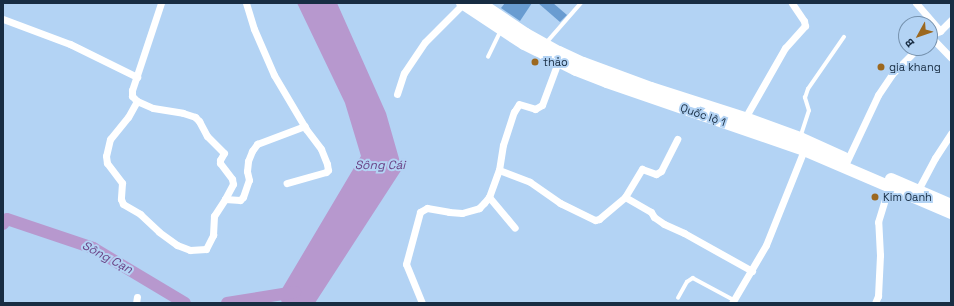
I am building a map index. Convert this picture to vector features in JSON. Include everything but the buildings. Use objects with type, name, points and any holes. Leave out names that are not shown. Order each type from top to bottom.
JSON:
[{"type":"highway","name":"Quốc lộ 1","points":[[463,3],[501,29],[558,62],[606,82],[802,144]]},
{"type":"highway","name":"Quốc lộ 1","points":[[480,3],[545,44],[577,60],[623,78],[745,118],[846,163],[951,204]]},
{"type":"highway","name":"Quốc lộ 1","points":[[846,163],[889,187],[951,214]]},
{"type":"street","points":[[137,101],[128,117],[110,139],[106,156],[107,164],[123,186],[121,192],[123,204],[140,214],[159,232],[177,245],[190,250],[206,249],[211,242],[214,216],[233,184],[232,179],[220,163],[220,158],[224,153],[207,136],[199,120],[195,117],[183,113],[153,108],[134,99],[132,90],[162,3]]},
{"type":"street","points":[[246,3],[263,52],[274,75],[305,126],[321,148],[328,170],[312,177],[287,183]]},
{"type":"street","points":[[397,94],[404,72],[425,42],[463,3]]},
{"type":"street","points":[[745,118],[785,48],[805,26],[804,21],[792,3]]},
{"type":"street","points":[[916,3],[940,31],[951,20]]},
{"type":"street","points":[[3,19],[70,44],[136,77]]},
{"type":"street","points":[[938,44],[951,58]]},
{"type":"street","points":[[846,163],[878,95],[892,74],[910,56]]},
{"type":"street","points":[[422,303],[406,264],[420,212],[427,208],[462,213],[479,208],[489,197],[499,170],[503,145],[517,107],[521,103],[535,109],[542,105],[558,62]]},
{"type":"street","points":[[225,199],[240,200],[243,198],[248,185],[248,161],[257,144],[305,126]]},
{"type":"street","points":[[918,190],[951,133]]},
{"type":"street","points":[[499,170],[530,182],[560,203],[595,220],[599,219],[625,197],[642,169],[656,174],[661,171],[677,139]]},
{"type":"street","points":[[733,302],[766,245],[802,144]]},
{"type":"street","points":[[875,303],[878,296],[880,255],[878,222],[889,187]]},
{"type":"street","points":[[489,197],[515,228]]},
{"type":"street","points":[[625,197],[651,212],[654,217],[664,224],[684,233],[752,271]]},
{"type":"lane","points":[[545,44],[581,3]]},
{"type":"lane","points":[[488,57],[501,29]]},
{"type":"lane","points":[[802,144],[808,114],[805,98],[808,89],[844,37]]},
{"type":"lane","points":[[678,298],[687,282],[693,278],[733,302]]},
{"type":"water","name":"Sông Cái","points":[[297,3],[337,3],[386,113],[402,169],[315,303],[282,303],[279,294],[361,156],[345,103]]},
{"type":"waterway","name":"Sông Cạn","points":[[3,224],[7,219],[93,248],[185,303]]},
{"type":"waterway","name":"Sông Cạn","points":[[227,303],[295,292]]},
{"type":"place","name":"thảo","points":[[535,62]]},
{"type":"place","name":"gia khang","points":[[881,67]]},
{"type":"place","name":"Kim Oanh","points":[[875,197]]}]
